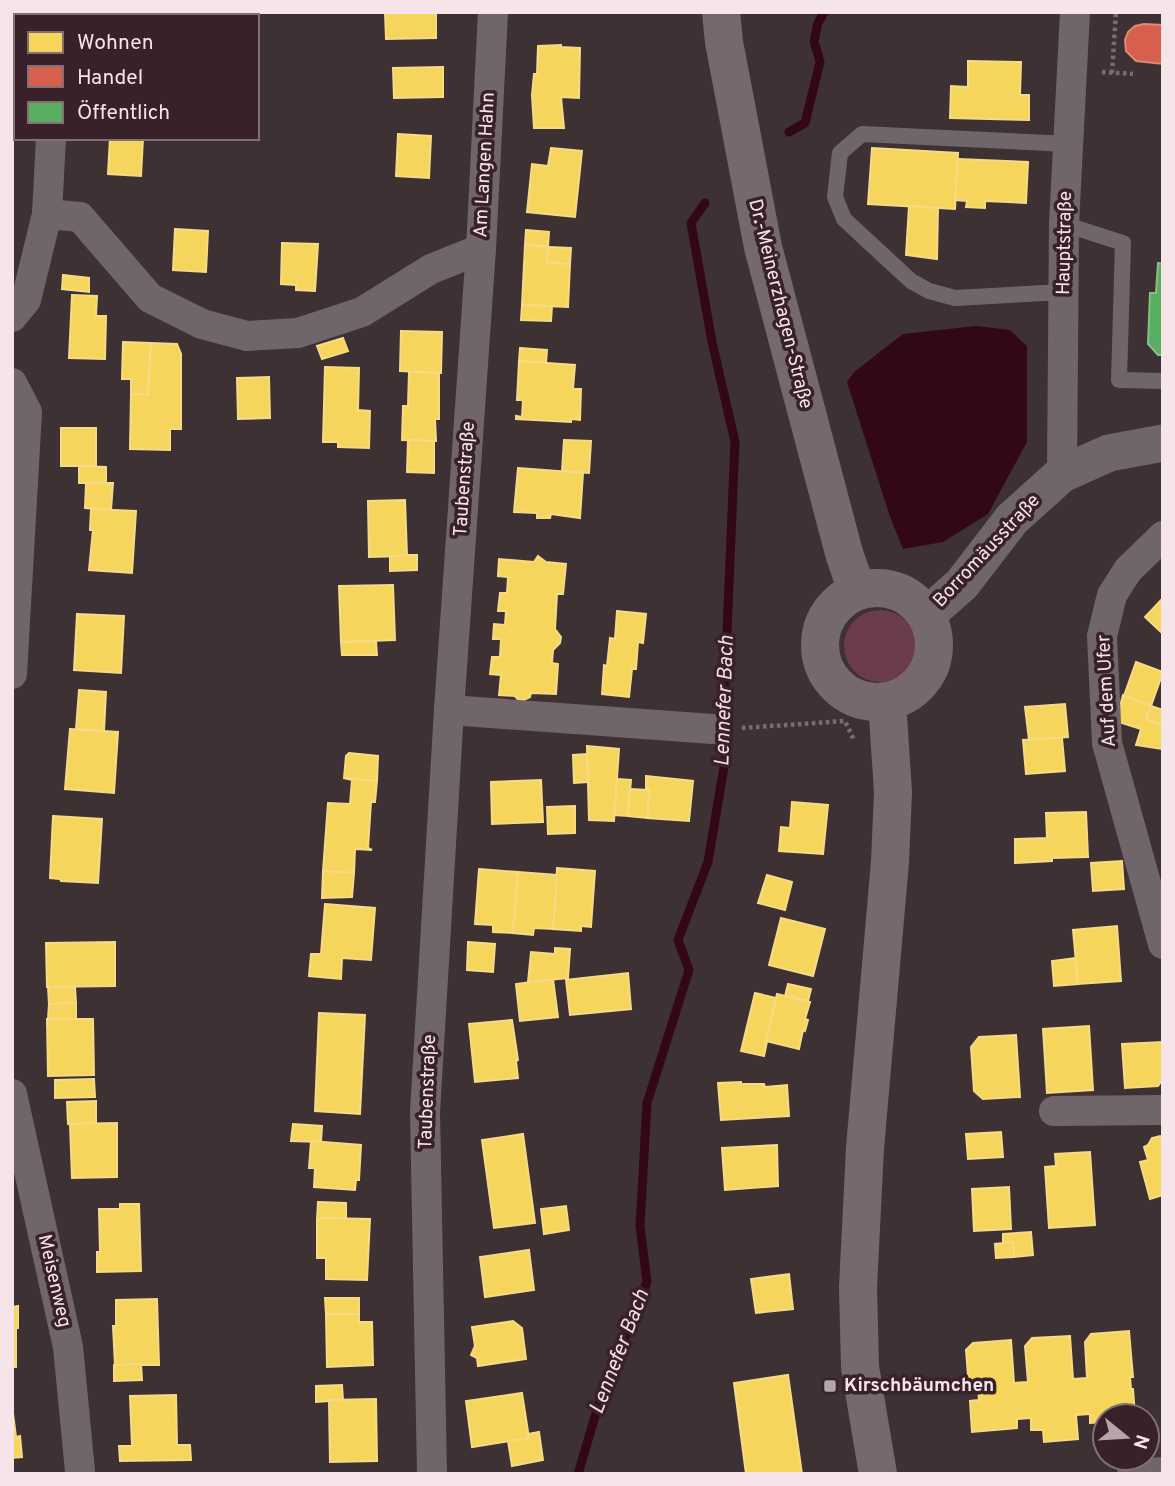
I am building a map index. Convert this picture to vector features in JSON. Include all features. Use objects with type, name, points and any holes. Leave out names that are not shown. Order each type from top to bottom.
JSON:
[{"type":"main road","name":"Dr.-Meinerzhagen-Straße","points":[[721,12],[724,42],[763,247],[844,553],[857,591]]},
{"type":"main road","points":[[877,587],[896,590],[914,600],[927,615],[934,636],[933,658],[924,678],[908,693],[887,701],[871,702],[855,698],[829,676],[822,660],[820,643],[827,619],[842,599],[857,591],[877,587]]},
{"type":"main road","points":[[878,1474],[860,1367],[858,1287],[865,1148],[890,862],[893,792],[887,701]]},
{"type":"street","name":"Am Langen Hahn","points":[[47,214],[80,217],[150,298],[202,324],[247,336],[298,333],[362,312],[431,270],[481,249],[492,12]]},
{"type":"street","name":"Hauptstraße","points":[[1062,474],[1064,224],[1075,12]]},
{"type":"street","points":[[12,317],[26,300],[47,214],[51,140]]},
{"type":"street","name":"Taubenstraße","points":[[432,1474],[425,1112],[481,249]]},
{"type":"street","points":[[12,383],[27,412],[12,674]]},
{"type":"street","name":"Borromäusstraße","points":[[927,615],[962,584],[1012,519],[1062,474],[1109,453],[1163,443]]},
{"type":"street","name":"Auf dem Ufer","points":[[1163,536],[1128,570],[1112,595],[1102,636],[1107,743],[1163,944]]},
{"type":"street","points":[[449,710],[724,728]]},
{"type":"street","name":"Meisenweg","points":[[12,1094],[68,1347],[80,1471]]},
{"type":"street","points":[[1054,1111],[1163,1110]]},
{"type":"street","points":[[1132,1474],[1163,1472]]},
{"type":"lane","points":[[1063,292],[956,298],[929,291],[911,281],[844,219],[835,197],[840,153],[862,134],[1068,144]]},
{"type":"lane","points":[[1064,224],[1124,243],[1119,380],[1163,382]]},
{"type":"path","points":[[1112,73],[1116,12]]},
{"type":"path","points":[[724,728],[845,721],[860,752],[891,751]]},
{"type":"shaded area","points":[[976,326],[1010,330],[1027,346],[1027,442],[988,514],[943,542],[903,549],[890,517],[847,382],[854,372],[903,334]]},
{"type":"shaded area","points":[[880,610],[894,613],[906,620],[913,632],[916,646],[913,660],[906,672],[894,679],[880,682],[866,679],[854,672],[847,660],[844,646],[847,632],[854,620],[866,613]]},
{"type":"building: Wohnen","points":[[119,12],[158,12],[158,14]]},
{"type":"building: Wohnen","points":[[385,12],[436,12],[436,38],[386,39]]},
{"type":"building: Wohnen","points":[[538,46],[580,48],[579,98],[561,97],[564,128],[534,128],[532,95],[534,74],[537,74]]},
{"type":"building: Wohnen","points":[[968,61],[1021,62],[1020,95],[1029,95],[1029,120],[950,118],[951,86],[968,87]]},
{"type":"building: Wohnen","points":[[443,67],[443,97],[394,98],[393,68]]},
{"type":"building: Wohnen","points":[[398,134],[431,136],[429,178],[396,176]]},
{"type":"building: Wohnen","points":[[110,140],[143,140],[141,176],[108,174]]},
{"type":"building: Wohnen","points":[[551,148],[582,151],[575,217],[527,212],[532,164],[548,166]]},
{"type":"building: Wohnen","points":[[872,148],[958,153],[955,209],[868,204]]},
{"type":"building: Wohnen","points":[[958,159],[1028,162],[1026,203],[985,201],[985,208],[966,207],[967,201],[955,200]]},
{"type":"building: Wohnen","points":[[909,206],[938,208],[937,259],[906,255]]},
{"type":"building: Wohnen","points":[[175,229],[208,231],[206,272],[173,270]]},
{"type":"building: Wohnen","points":[[526,230],[549,232],[548,247],[525,245]]},
{"type":"building: Wohnen","points":[[282,243],[318,244],[315,291],[296,290],[296,285],[281,284]]},
{"type":"building: Wohnen","points":[[525,245],[548,247],[547,262],[570,264],[568,307],[522,305]]},
{"type":"building: Wohnen","points":[[548,247],[571,248],[570,264],[547,262]]},
{"type":"building: Wohnen","points":[[63,275],[89,278],[89,292],[62,289]]},
{"type":"building: Wohnen","points":[[72,295],[97,296],[96,316],[106,316],[105,359],[69,358]]},
{"type":"building: Wohnen","points":[[522,305],[552,306],[551,321],[521,320]]},
{"type":"building: Wohnen","points":[[401,331],[442,332],[441,373],[400,371]]},
{"type":"building: Wohnen","points":[[343,338],[348,351],[322,359],[317,346]]},
{"type":"building: Wohnen","points":[[123,342],[151,343],[148,395],[131,394],[131,379],[122,379]]},
{"type":"building: Wohnen","points":[[151,343],[177,344],[181,354],[181,429],[170,429],[170,450],[130,449],[131,394],[148,395]]},
{"type":"building: Wohnen","points":[[520,348],[547,350],[546,363],[519,361]]},
{"type":"building: Wohnen","points":[[519,361],[575,365],[573,389],[581,389],[580,420],[571,419],[571,422],[516,419],[516,416],[522,417],[523,400],[517,400]]},
{"type":"building: Wohnen","points":[[325,367],[359,368],[358,410],[370,411],[369,448],[338,447],[338,442],[323,442]]},
{"type":"building: Wohnen","points":[[409,372],[439,373],[436,441],[402,440],[403,406],[408,406]]},
{"type":"building: Wohnen","points":[[269,377],[270,418],[238,419],[237,378]]},
{"type":"building: Wohnen","points":[[61,428],[96,428],[96,466],[61,466]]},
{"type":"building: Wohnen","points":[[408,440],[434,441],[434,473],[407,472]]},
{"type":"building: Wohnen","points":[[564,440],[591,441],[589,473],[562,471]]},
{"type":"building: Wohnen","points":[[79,466],[106,467],[106,483],[79,483]]},
{"type":"building: Wohnen","points":[[518,468],[583,473],[580,518],[551,514],[550,518],[537,518],[537,513],[514,512]]},
{"type":"building: Wohnen","points":[[86,483],[113,483],[111,510],[85,508]]},
{"type":"building: Wohnen","points":[[405,500],[407,556],[369,557],[368,501]]},
{"type":"building: Wohnen","points":[[91,509],[136,511],[132,573],[89,570],[93,530],[90,530]]},
{"type":"building: Wohnen","points":[[417,555],[417,570],[390,571],[390,557]]},
{"type":"building: Wohnen","points":[[538,556],[546,562],[566,564],[563,594],[557,594],[555,629],[561,637],[560,643],[553,650],[552,663],[558,664],[556,694],[531,693],[530,697],[520,702],[515,696],[499,695],[501,675],[490,674],[492,657],[500,657],[501,639],[493,639],[494,624],[505,625],[506,611],[498,611],[500,593],[507,593],[508,577],[498,576],[499,559],[534,562]]},
{"type":"building: Wohnen","points":[[393,585],[395,640],[341,642],[339,586]]},
{"type":"building: Wohnen","points":[[1163,598],[1163,634],[1145,617]]},
{"type":"building: Wohnen","points":[[617,611],[646,614],[643,643],[638,642],[636,669],[632,669],[629,697],[602,694],[604,665],[607,666],[610,638],[615,639]]},
{"type":"building: Wohnen","points":[[77,614],[124,616],[121,673],[74,670]]},
{"type":"building: Wohnen","points":[[376,641],[377,655],[342,655],[341,642]]},
{"type":"building: Wohnen","points":[[1136,662],[1163,672],[1151,706],[1124,696]]},
{"type":"building: Wohnen","points":[[79,690],[106,692],[104,731],[76,729]]},
{"type":"building: Wohnen","points":[[1123,695],[1151,706],[1146,719],[1163,725],[1163,749],[1136,745],[1141,729],[1116,721]]},
{"type":"building: Wohnen","points":[[1065,704],[1068,737],[1029,740],[1025,707]]},
{"type":"building: Wohnen","points":[[1151,706],[1163,710],[1163,725],[1146,719]]},
{"type":"building: Wohnen","points":[[70,729],[118,732],[114,793],[65,789]]},
{"type":"building: Wohnen","points":[[1062,738],[1065,771],[1026,774],[1023,740]]},
{"type":"building: Wohnen","points":[[587,746],[619,749],[614,821],[589,820]]},
{"type":"building: Wohnen","points":[[349,753],[378,756],[377,781],[344,778],[346,756]]},
{"type":"building: Wohnen","points":[[587,754],[588,782],[574,783],[573,755]]},
{"type":"building: Wohnen","points":[[646,776],[693,781],[689,821],[647,818],[649,790],[646,790]]},
{"type":"building: Wohnen","points":[[344,778],[377,781],[375,802],[371,802],[368,848],[372,850],[355,849],[354,873],[323,871],[328,803],[350,804],[352,780]]},
{"type":"building: Wohnen","points":[[617,779],[631,780],[628,816],[614,815]]},
{"type":"building: Wohnen","points":[[541,780],[543,822],[492,824],[491,782]]},
{"type":"building: Wohnen","points":[[630,789],[649,790],[647,818],[628,816]]},
{"type":"building: Wohnen","points":[[792,802],[828,805],[823,854],[779,851],[781,827],[790,828]]},
{"type":"building: Wohnen","points":[[575,806],[575,833],[548,834],[547,807]]},
{"type":"building: Wohnen","points":[[1086,812],[1088,857],[1015,863],[1015,839],[1047,838],[1046,813]]},
{"type":"building: Wohnen","points":[[53,816],[102,819],[98,883],[50,878]]},
{"type":"building: Wohnen","points":[[1122,861],[1124,889],[1093,891],[1091,863]]},
{"type":"building: Wohnen","points":[[557,868],[595,871],[591,927],[581,926],[581,931],[553,929]]},
{"type":"building: Wohnen","points":[[479,869],[518,872],[513,933],[493,932],[493,925],[475,924]]},
{"type":"building: Wohnen","points":[[323,871],[354,873],[352,897],[322,898]]},
{"type":"building: Wohnen","points":[[518,872],[557,875],[553,929],[534,928],[533,935],[513,933]]},
{"type":"building: Wohnen","points":[[767,875],[792,882],[785,910],[758,903]]},
{"type":"building: Wohnen","points":[[325,904],[375,908],[371,960],[342,958],[341,979],[309,976],[311,954],[321,954]]},
{"type":"building: Wohnen","points":[[781,918],[825,929],[813,976],[769,965]]},
{"type":"building: Wohnen","points":[[1117,926],[1121,981],[1078,984],[1073,930]]},
{"type":"building: Wohnen","points":[[115,942],[115,986],[47,987],[46,943]]},
{"type":"building: Wohnen","points":[[468,942],[495,944],[493,972],[467,970]]},
{"type":"building: Wohnen","points":[[555,948],[570,949],[568,978],[528,982],[531,952],[555,954]]},
{"type":"building: Wohnen","points":[[1075,958],[1078,984],[1054,986],[1052,961]]},
{"type":"building: Wohnen","points":[[628,973],[631,1009],[570,1015],[566,980]]},
{"type":"building: Wohnen","points":[[553,979],[558,1017],[520,1021],[516,984]]},
{"type":"building: Wohnen","points":[[788,984],[811,989],[808,1001],[785,996]]},
{"type":"building: Wohnen","points":[[48,987],[75,987],[76,1003],[49,1004]]},
{"type":"building: Wohnen","points":[[755,993],[776,998],[764,1056],[741,1051]]},
{"type":"building: Wohnen","points":[[777,994],[810,1002],[805,1019],[808,1020],[799,1049],[766,1041]]},
{"type":"building: Wohnen","points":[[76,1003],[76,1019],[48,1019],[49,1004]]},
{"type":"building: Wohnen","points":[[319,1013],[365,1015],[360,1114],[315,1111]]},
{"type":"building: Wohnen","points":[[47,1019],[93,1019],[94,1075],[48,1076]]},
{"type":"building: Wohnen","points":[[512,1020],[518,1078],[475,1082],[469,1024]]},
{"type":"building: Wohnen","points":[[1089,1026],[1093,1090],[1047,1093],[1043,1029]]},
{"type":"building: Wohnen","points":[[1016,1035],[1020,1097],[983,1099],[974,1091],[971,1047],[979,1037]]},
{"type":"building: Wohnen","points":[[1163,1042],[1163,1079],[1158,1086],[1125,1088],[1122,1044]]},
{"type":"building: Wohnen","points":[[94,1079],[95,1097],[55,1098],[55,1080]]},
{"type":"building: Wohnen","points":[[718,1083],[764,1084],[765,1087],[787,1085],[789,1116],[721,1120]]},
{"type":"building: Wohnen","points":[[96,1101],[96,1123],[68,1124],[67,1102]]},
{"type":"building: Wohnen","points":[[117,1123],[117,1177],[72,1178],[70,1124]]},
{"type":"building: Wohnen","points":[[293,1124],[322,1126],[321,1142],[291,1141]]},
{"type":"building: Wohnen","points":[[1001,1132],[1003,1157],[968,1159],[966,1134]]},
{"type":"building: Wohnen","points":[[523,1134],[535,1223],[494,1228],[482,1140]]},
{"type":"building: Wohnen","points":[[1152,1138],[1163,1138],[1163,1195],[1150,1199],[1140,1162],[1148,1160],[1144,1147]]},
{"type":"building: Wohnen","points":[[311,1141],[361,1145],[359,1180],[356,1180],[355,1190],[314,1187],[315,1168],[309,1168]]},
{"type":"building: Wohnen","points":[[777,1145],[778,1186],[725,1190],[722,1148]]},
{"type":"building: Wohnen","points":[[1090,1152],[1095,1225],[1049,1228],[1045,1167],[1056,1166],[1055,1154]]},
{"type":"building: Wohnen","points":[[1009,1187],[1011,1229],[974,1231],[972,1189]]},
{"type":"building: Wohnen","points":[[318,1202],[346,1203],[346,1219],[317,1220]]},
{"type":"building: Wohnen","points":[[120,1204],[139,1204],[141,1271],[97,1272],[97,1252],[100,1252],[99,1209],[120,1209]]},
{"type":"building: Wohnen","points":[[566,1206],[569,1230],[544,1234],[541,1209]]},
{"type":"building: Wohnen","points":[[370,1219],[367,1280],[326,1279],[326,1258],[317,1258],[317,1220]]},
{"type":"building: Wohnen","points":[[1031,1232],[1033,1255],[1014,1257],[1013,1242],[1003,1243],[1003,1234]]},
{"type":"building: Wohnen","points":[[1013,1242],[1014,1257],[996,1258],[995,1244]]},
{"type":"building: Wohnen","points":[[529,1250],[534,1290],[485,1297],[480,1257]]},
{"type":"building: Wohnen","points":[[789,1274],[793,1309],[756,1313],[751,1279]]},
{"type":"building: Wohnen","points":[[325,1298],[359,1298],[359,1314],[326,1314]]},
{"type":"building: Wohnen","points":[[157,1299],[159,1365],[115,1365],[113,1326],[116,1326],[116,1300]]},
{"type":"building: Wohnen","points":[[18,1306],[16,1367],[12,1367],[12,1307]]},
{"type":"building: Wohnen","points":[[326,1314],[359,1314],[359,1322],[372,1322],[373,1365],[327,1367]]},
{"type":"building: Wohnen","points":[[513,1321],[522,1328],[526,1359],[478,1366],[477,1358],[471,1355],[475,1346],[472,1327]]},
{"type":"building: Wohnen","points":[[1129,1331],[1133,1377],[1130,1377],[1134,1402],[1091,1402],[1091,1423],[1090,1414],[1076,1415],[1078,1439],[1044,1442],[1043,1430],[1031,1430],[1031,1418],[1017,1419],[1017,1428],[972,1432],[970,1401],[979,1400],[978,1388],[969,1388],[966,1350],[973,1343],[1011,1340],[1014,1383],[1028,1382],[1025,1346],[1032,1338],[1070,1336],[1073,1379],[1087,1378],[1085,1342],[1091,1334]]},
{"type":"building: Wohnen","points":[[141,1364],[142,1380],[114,1381],[114,1365]]},
{"type":"building: Wohnen","points":[[788,1375],[802,1474],[746,1474],[734,1383]]},
{"type":"building: Wohnen","points":[[342,1385],[343,1400],[316,1402],[316,1386]]},
{"type":"building: Wohnen","points":[[522,1393],[529,1438],[472,1447],[466,1401]]},
{"type":"building: Wohnen","points":[[176,1395],[177,1445],[190,1445],[191,1460],[120,1461],[119,1446],[132,1446],[130,1396]]},
{"type":"building: Wohnen","points":[[376,1399],[377,1461],[330,1462],[329,1400]]},
{"type":"building: Wohnen","points":[[12,1406],[22,1457],[12,1458]]},
{"type":"building: Wohnen","points":[[539,1432],[543,1460],[512,1466],[508,1441],[529,1438],[528,1434]]},
{"type":"building: Handel","points":[[1163,25],[1163,64],[1136,61],[1126,51],[1125,40],[1128,32],[1135,26]]},
{"type":"building: Öffentlich","points":[[1158,263],[1163,264],[1163,355],[1158,355],[1148,344],[1150,293],[1156,293]]},
{"type":"waterway","name":"Lennefer Bach","points":[[789,132],[805,123],[820,62],[814,41],[824,12]]},
{"type":"waterway","name":"Lennefer Bach","points":[[578,1474],[599,1403],[647,1282],[640,1226],[647,1103],[689,970],[678,940],[708,862],[726,755],[724,702],[735,442],[712,342],[691,223],[705,203]]},
{"type":"place","name":"Kirschbäumchen","points":[[830,1386]]}]
